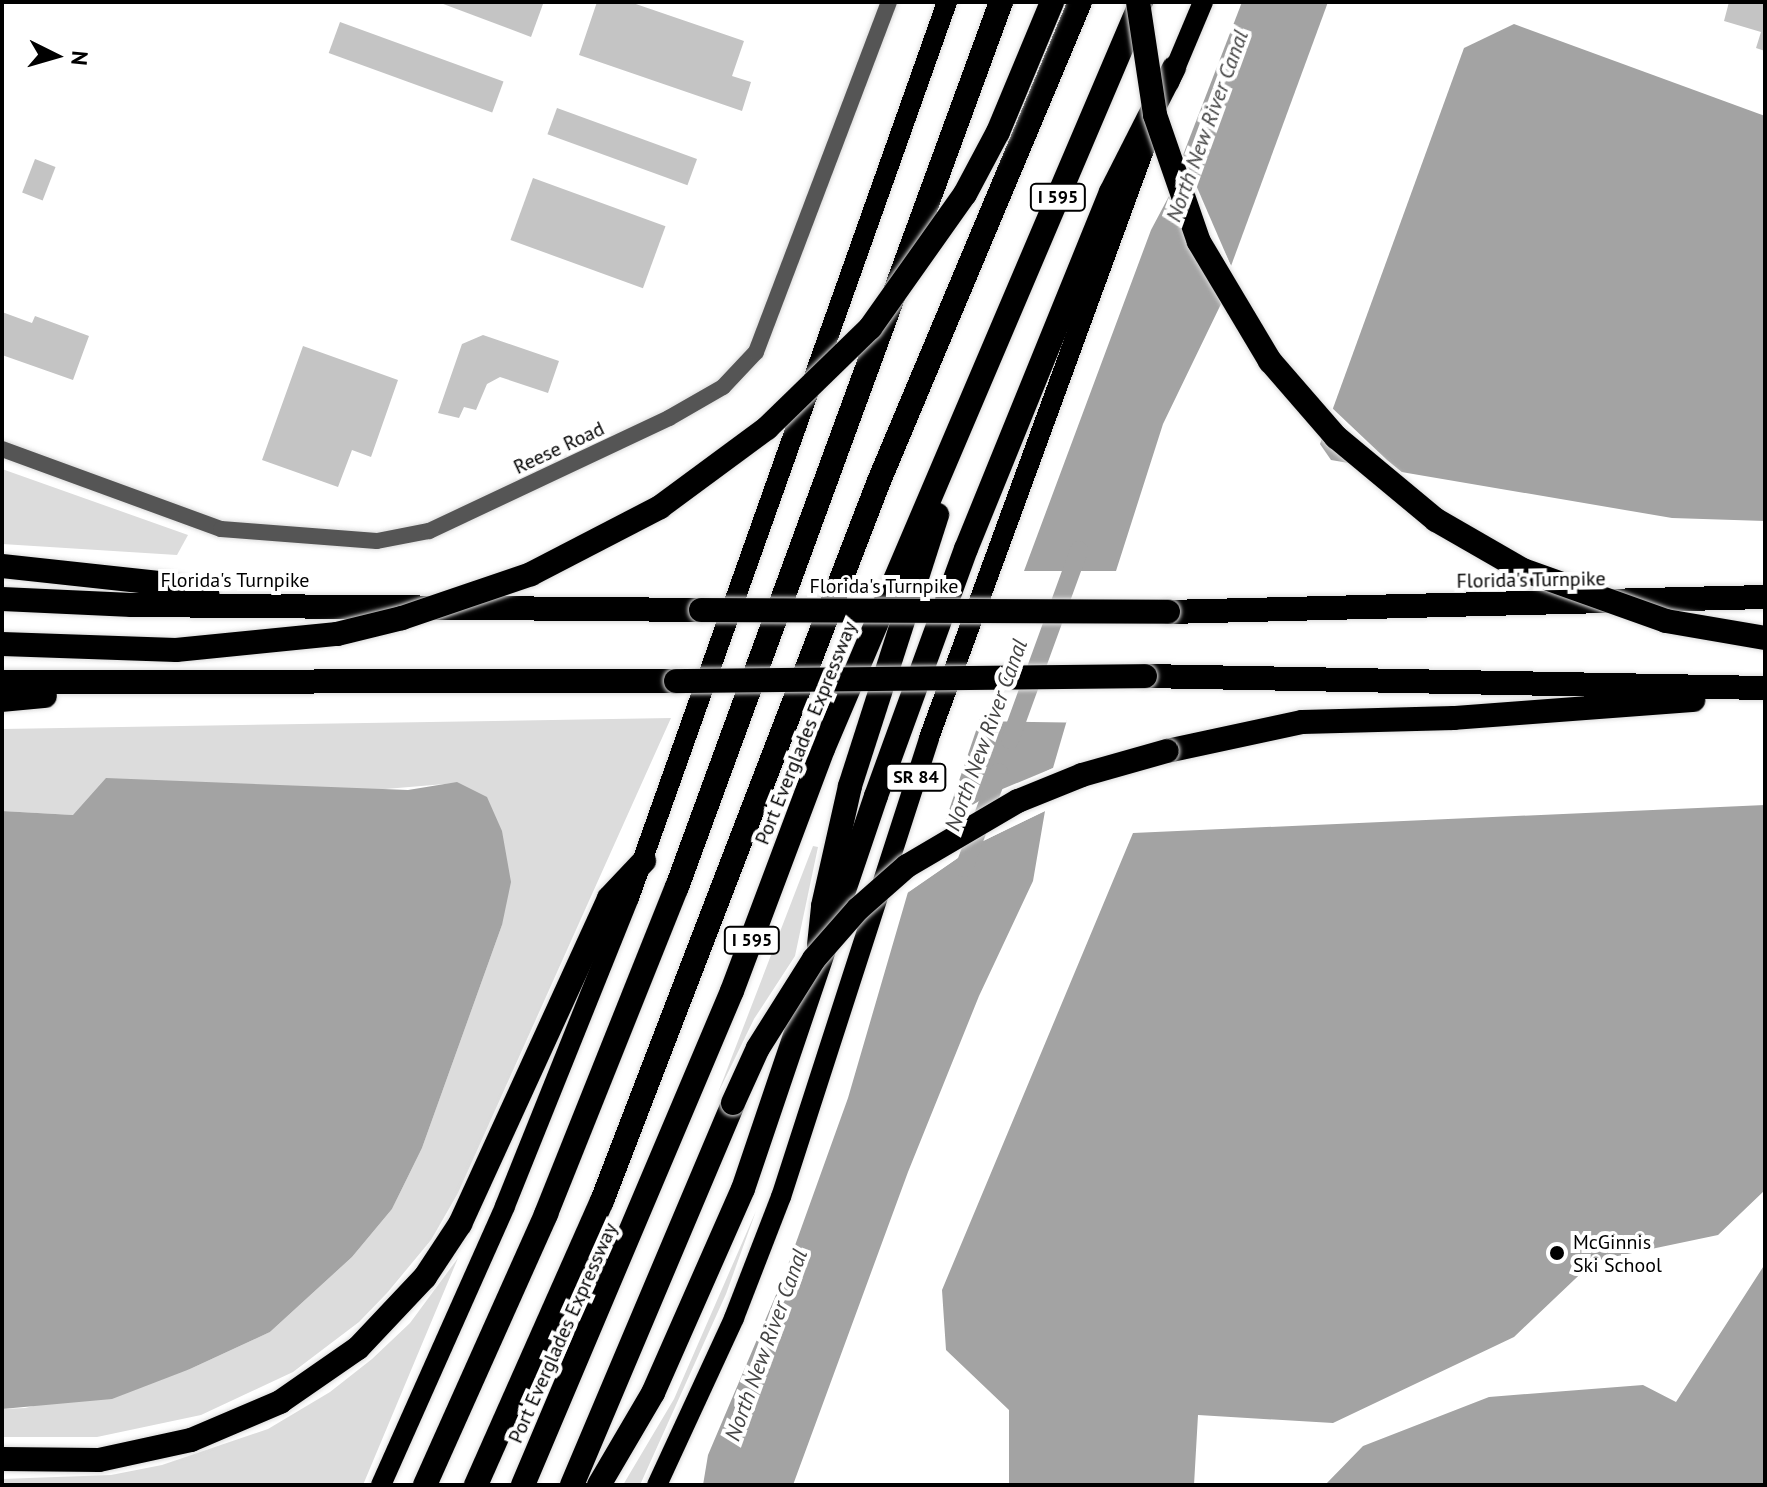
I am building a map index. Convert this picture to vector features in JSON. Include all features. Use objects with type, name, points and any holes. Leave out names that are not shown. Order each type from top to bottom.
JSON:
[{"type":"highway","points":[[425,1485],[546,1214],[677,887],[1001,2]]},
{"type":"highway","points":[[2,644],[176,650],[337,634],[402,618],[531,574],[660,507],[767,428],[870,328],[965,194],[1005,118],[1052,2]]},
{"type":"highway","points":[[476,1485],[632,1127],[879,481],[1080,2]]},
{"type":"highway","points":[[1140,2],[1155,115],[1199,242],[1270,361],[1336,437],[1436,520],[1523,570],[1666,621],[1765,638]]},
{"type":"highway","name":"Port Everglades Expressway","points":[[523,1485],[623,1260],[823,749],[1140,2]]},
{"type":"highway","points":[[599,1485],[653,1393],[743,1189],[820,956],[1010,435],[1111,192],[1174,68]]},
{"type":"highway","points":[[820,956],[819,927],[850,786],[974,392]]},
{"type":"highway","points":[[2,566],[168,584],[234,602]]},
{"type":"highway","name":"Florida's Turnpike","points":[[2,599],[132,605],[234,602],[701,610],[1168,612],[1765,597]]},
{"type":"highway","points":[[2,682],[187,684],[1145,676],[1765,688]]},
{"type":"highway","points":[[2,700],[187,684]]},
{"type":"highway","points":[[572,1485],[758,1048],[814,959],[858,909],[907,866],[1018,801],[1082,775],[1167,751],[1302,722],[1454,718],[1765,695]]},
{"type":"highway","points":[[2,1459],[99,1460],[191,1440],[280,1402],[358,1348],[425,1277],[460,1224],[609,898],[644,861]]},
{"type":"main road","points":[[381,1485],[510,1194],[644,861],[947,2]]},
{"type":"main road","name":"SR 84","points":[[657,1485],[729,1330],[777,1209],[934,724],[1174,68],[1203,2]]},
{"type":"street","name":"Reese Road","points":[[2,449],[221,529],[377,541],[429,531],[669,418],[723,387],[756,352],[889,2]]},
{"type":"shaded area","points":[[2,469],[188,535],[177,555],[2,544]]},
{"type":"shaded area","points":[[671,718],[458,1193],[431,1240],[387,1293],[359,1322],[293,1372],[201,1415],[97,1437],[2,1437],[2,1409],[25,1408],[190,1369],[270,1332],[352,1257],[392,1209],[422,1148],[502,925],[457,783],[73,815],[2,811],[2,729]]},
{"type":"shaded area","points":[[813,846],[818,847],[795,956],[754,1019],[718,1093]]},
{"type":"shaded area","points":[[756,1211],[726,1294],[640,1485],[623,1485],[674,1399]]},
{"type":"shaded area","points":[[458,1258],[363,1485],[2,1485],[2,1479],[111,1475],[162,1465],[268,1429],[330,1392],[372,1359],[410,1323]]},
{"type":"water","points":[[1242,2],[1328,2],[1231,266],[1183,155]]},
{"type":"water","points":[[1514,24],[1765,116],[1765,521],[1672,518],[1331,460],[1320,444],[1464,48]]},
{"type":"water","points":[[1169,196],[1221,304],[1163,424],[1116,571],[1024,571],[1151,230]]},
{"type":"water","points":[[980,719],[1067,720],[1053,768],[946,819]]},
{"type":"water","points":[[106,778],[408,790],[457,782],[487,797],[502,831],[511,882],[502,925],[422,1148],[392,1209],[352,1257],[270,1332],[190,1369],[112,1399],[2,1409],[2,811],[73,815]]},
{"type":"water","points":[[1765,805],[1765,1190],[1718,1235],[1594,1261],[1514,1337],[1333,1423],[1198,1415],[1194,1485],[1009,1485],[1009,1410],[946,1350],[942,1290],[1133,833]]},
{"type":"water","points":[[1045,811],[1033,881],[979,996],[908,1172],[793,1485],[703,1485],[708,1455],[784,1276],[848,1098],[908,892],[981,842]]},
{"type":"water","points":[[1765,1264],[1765,1485],[1325,1485],[1363,1446],[1489,1397],[1643,1385],[1676,1402]]},
{"type":"pier","points":[[1181,149],[1205,211],[1233,270],[1228,268],[1201,213]]},
{"type":"pier","points":[[1330,406],[1409,478],[1354,468],[1320,433]]},
{"type":"pier","points":[[1020,571],[1121,571],[1024,575]]},
{"type":"pier","points":[[980,715],[1067,717],[1067,723],[980,721]]},
{"type":"pier","points":[[1058,766],[948,823],[943,822],[993,793]]},
{"type":"pier","points":[[1043,807],[1049,809],[981,842],[903,896],[951,855]]},
{"type":"building","points":[[438,2],[538,2],[543,4],[531,37]]},
{"type":"building","points":[[597,2],[630,2],[744,41],[732,76],[751,82],[742,111],[579,55]]},
{"type":"building","points":[[1729,2],[1765,2],[1765,51],[1756,48],[1761,32],[1724,21]]},
{"type":"building","points":[[340,22],[504,82],[492,113],[329,53]]},
{"type":"building","points":[[557,108],[697,159],[687,185],[547,134]]},
{"type":"building","points":[[35,159],[56,167],[43,200],[22,193]]},
{"type":"building","points":[[533,178],[665,226],[643,288],[510,240]]},
{"type":"building","points":[[2,312],[32,323],[35,316],[89,336],[73,380],[2,355]]},
{"type":"building","points":[[483,335],[559,361],[548,393],[500,377],[487,384],[476,410],[464,407],[459,418],[438,413],[462,344]]},
{"type":"building","points":[[303,346],[398,380],[371,457],[352,450],[338,487],[262,460]]},
{"type":"waterway","name":"North New River Canal","points":[[1010,740],[1079,550]]},
{"type":"waterway","name":"North New River Canal","points":[[964,868],[999,772]]},
{"type":"place","name":"McGinnis Ski School","points":[[1557,1253]]}]
